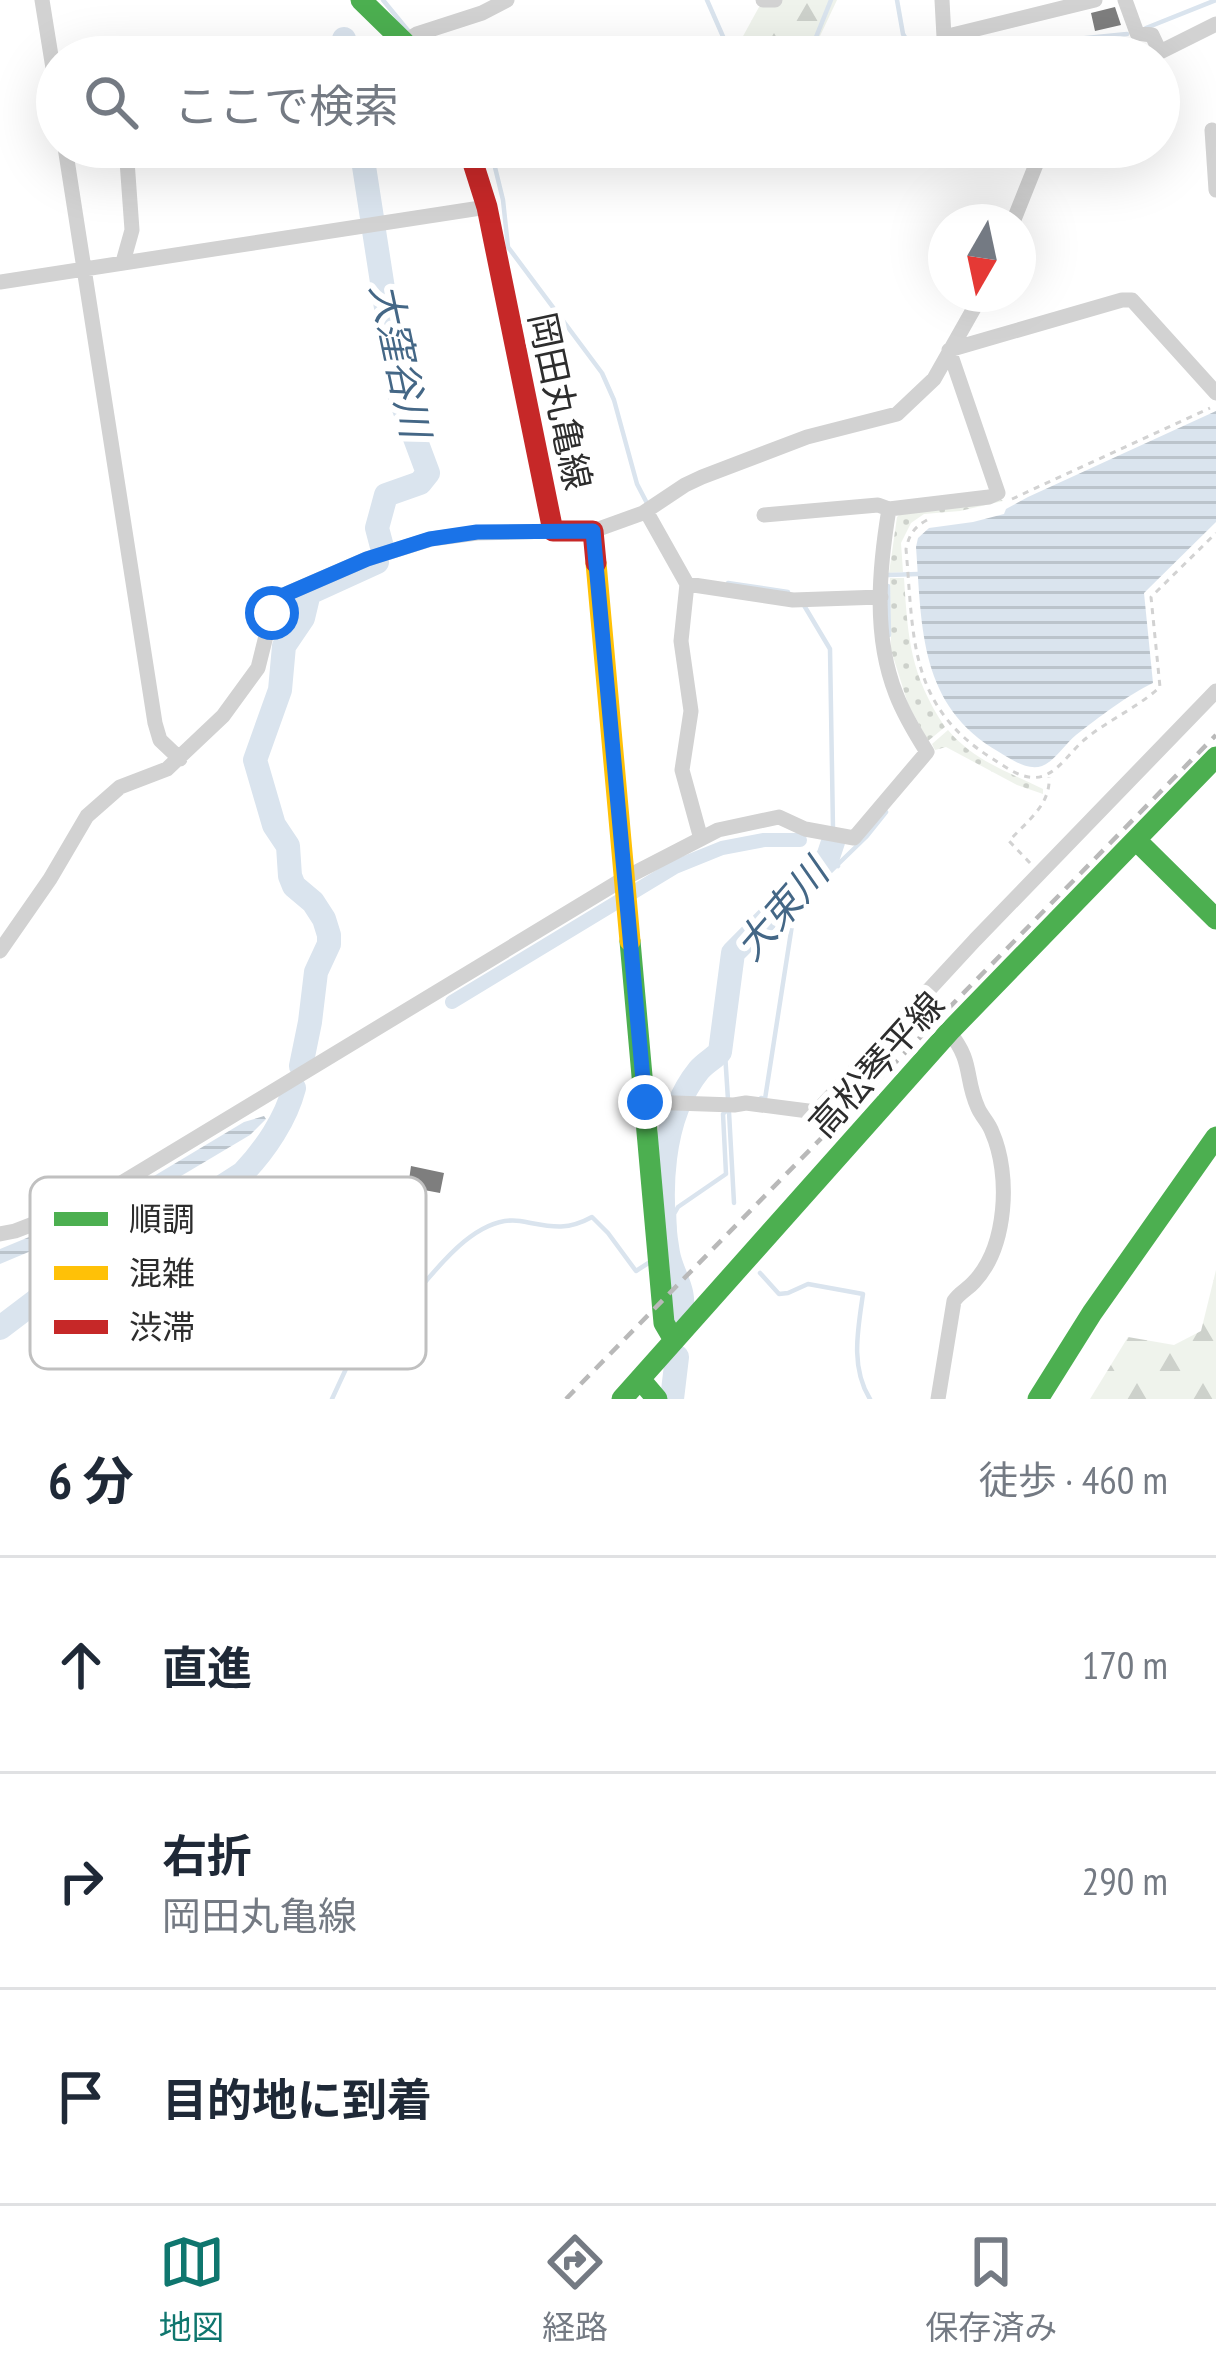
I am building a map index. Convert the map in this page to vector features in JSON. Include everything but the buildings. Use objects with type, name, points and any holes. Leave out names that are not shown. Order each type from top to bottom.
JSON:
[{"type":"main road","points":[[361,0],[403,36]]},
{"type":"main road","name":"岡田丸亀線","points":[[475,168],[487,207],[553,531],[593,531],[664,1323],[674,1340]]},
{"type":"main road","name":"高松琴平線","points":[[674,1340],[949,1032],[1216,758]]},
{"type":"main road","points":[[1136,840],[1216,919]]},
{"type":"main road","points":[[1039,1399],[1092,1313],[1216,1137]]},
{"type":"main road","points":[[1060,1399],[1216,1169]]},
{"type":"main road","points":[[622,1399],[674,1340]]},
{"type":"main road","points":[[640,1379],[657,1399]]},
{"type":"street","points":[[42,0],[48,36]]},
{"type":"street","points":[[428,36],[506,0]]},
{"type":"street","points":[[763,0],[775,0]]},
{"type":"street","points":[[942,0],[944,36]]},
{"type":"street","points":[[948,36],[1095,0]]},
{"type":"street","points":[[1125,0],[1136,33],[1152,36]]},
{"type":"street","points":[[1180,42],[1216,24]]},
{"type":"street","points":[[1212,130],[1216,190]]},
{"type":"street","points":[[68,168],[155,723],[160,740],[180,759]]},
{"type":"street","points":[[123,262],[132,230],[128,168]]},
{"type":"street","points":[[1020,204],[1035,168]]},
{"type":"street","points":[[0,282],[487,207]]},
{"type":"street","points":[[949,350],[1122,299],[1132,300],[1216,393]]},
{"type":"street","points":[[593,531],[649,509],[702,477],[807,437],[897,414],[934,379],[971,312]]},
{"type":"street","points":[[764,515],[878,505],[889,509],[998,494],[949,350]]},
{"type":"street","points":[[649,509],[687,584],[681,641],[691,711],[682,770],[701,839]]},
{"type":"street","points":[[133,1177],[626,891],[718,830],[779,817],[805,829],[854,838],[927,752],[904,714],[884,652],[880,575],[889,509]]},
{"type":"street","points":[[0,951],[87,816],[120,787],[167,770],[223,716],[258,668],[272,613],[284,595],[367,559],[430,539],[477,532],[553,531]]},
{"type":"street","points":[[687,584],[798,600],[881,597]]},
{"type":"street","points":[[645,1102],[746,1103],[816,1112],[1216,692]]},
{"type":"street","points":[[938,1399],[954,1300],[975,1282],[992,1250],[1000,1230],[1004,1194],[992,1130],[976,1105],[964,1050],[949,1032]]},
{"type":"street","points":[[0,1234],[30,1226]]},
{"type":"path","points":[[1008,501],[1216,405]]},
{"type":"path","points":[[928,519],[917,525],[906,549],[915,652],[934,704],[968,743],[1022,776],[1036,778],[1049,774],[1086,738],[1160,688],[1151,597],[1216,533]]},
{"type":"path","points":[[1040,873],[1009,841],[1050,792],[1049,774]]},
{"type":"green space","points":[[782,0],[837,0],[820,36],[743,36],[759,7],[776,6]]},
{"type":"green space","points":[[1003,501],[924,514],[911,523],[901,543],[903,572],[889,573],[897,517],[902,512]]},
{"type":"green space","points":[[890,578],[904,578],[913,655],[924,690],[945,727],[928,741],[908,704],[891,650]]},
{"type":"green space","points":[[948,730],[981,758],[1043,789],[1043,794],[946,747],[935,750],[932,744]]},
{"type":"green space","points":[[1216,1270],[1216,1399],[1090,1399],[1128,1337],[1174,1345],[1201,1331]]},
{"type":"shaded area","points":[[1216,411],[1216,522],[1144,593],[1153,683],[1094,721],[1042,766],[1025,766],[999,752],[953,712],[939,688],[920,607],[918,538],[929,528],[1004,514],[1028,497]]},
{"type":"shaded area","points":[[266,1119],[250,1135],[179,1177],[152,1177],[244,1122]]},
{"type":"shaded area","points":[[30,1237],[30,1251],[0,1264],[0,1249]]},
{"type":"waterway","points":[[383,0],[410,33]]},
{"type":"waterway","points":[[707,0],[723,36]]},
{"type":"waterway","points":[[816,36],[831,0]]},
{"type":"waterway","points":[[897,0],[904,36]]},
{"type":"waterway","points":[[1146,28],[1216,0]]},
{"type":"waterway","points":[[1107,36],[1127,34]]},
{"type":"waterway","name":"大窪谷川","points":[[364,168],[400,398],[428,473],[420,483],[386,495],[377,528],[382,547]]},
{"type":"waterway","points":[[495,168],[508,247],[602,373],[637,484],[649,507]]},
{"type":"waterway","name":"大窪谷川","points":[[301,1066],[316,972],[329,935],[313,902],[294,886],[288,846],[274,825],[255,760],[280,690],[284,646],[303,618],[309,593],[377,562]]},
{"type":"waterway","points":[[888,575],[918,574]]},
{"type":"waterway","points":[[728,583],[788,592]]},
{"type":"waterway","points":[[888,586],[889,635]]},
{"type":"waterway","points":[[802,602],[830,649],[833,829]]},
{"type":"waterway","points":[[761,1098],[765,1099],[795,906],[886,812]]},
{"type":"waterway","points":[[452,1002],[675,867],[722,848],[764,840],[800,840]]},
{"type":"waterway","name":"大束川","points":[[680,1316],[681,1291],[668,1253],[663,1207],[665,1158],[676,1111],[699,1070],[720,1052],[733,953],[828,857],[833,842]]},
{"type":"waterway","points":[[828,857],[838,866]]},
{"type":"waterway","points":[[728,1100],[725,1053],[736,958],[796,891]]},
{"type":"waterway","name":"大窪谷川","points":[[237,1177],[274,1134],[294,1088]]},
{"type":"waterway","points":[[666,1251],[675,1243],[678,1207],[726,1174],[723,1114],[728,1109]]},
{"type":"waterway","points":[[729,1112],[734,1203]]},
{"type":"waterway","points":[[426,1281],[472,1235],[504,1221],[565,1226],[592,1217],[636,1271],[650,1262]]},
{"type":"waterway","points":[[760,1273],[779,1294],[808,1284],[863,1294],[858,1361],[870,1399]]},
{"type":"waterway","name":"大窪谷川","points":[[0,1328],[30,1305]]},
{"type":"waterway","name":"大束川","points":[[672,1399],[677,1357]]},
{"type":"waterway","points":[[332,1399],[346,1369]]},
{"type":"railway","points":[[566,1399],[1216,735]]},
{"type":"traffic: fast","points":[[361,0],[398,36]]},
{"type":"traffic: fast","points":[[622,1399],[949,1032],[1216,757]]},
{"type":"traffic: fast","points":[[1136,840],[1216,919]]},
{"type":"traffic: fast","points":[[630,941],[664,1323],[674,1340]]},
{"type":"traffic: fast","points":[[1038,1399],[1092,1313],[1216,1137]]},
{"type":"traffic: fast","points":[[640,1379],[657,1399]]},
{"type":"traffic: slow","points":[[596,563],[630,941]]},
{"type":"traffic: jam","points":[[475,168],[487,207],[553,531],[593,531],[596,563]]},
{"type":"route","points":[[272,613],[284,595],[367,559],[430,539],[477,532],[593,531],[645,1102]]}]
